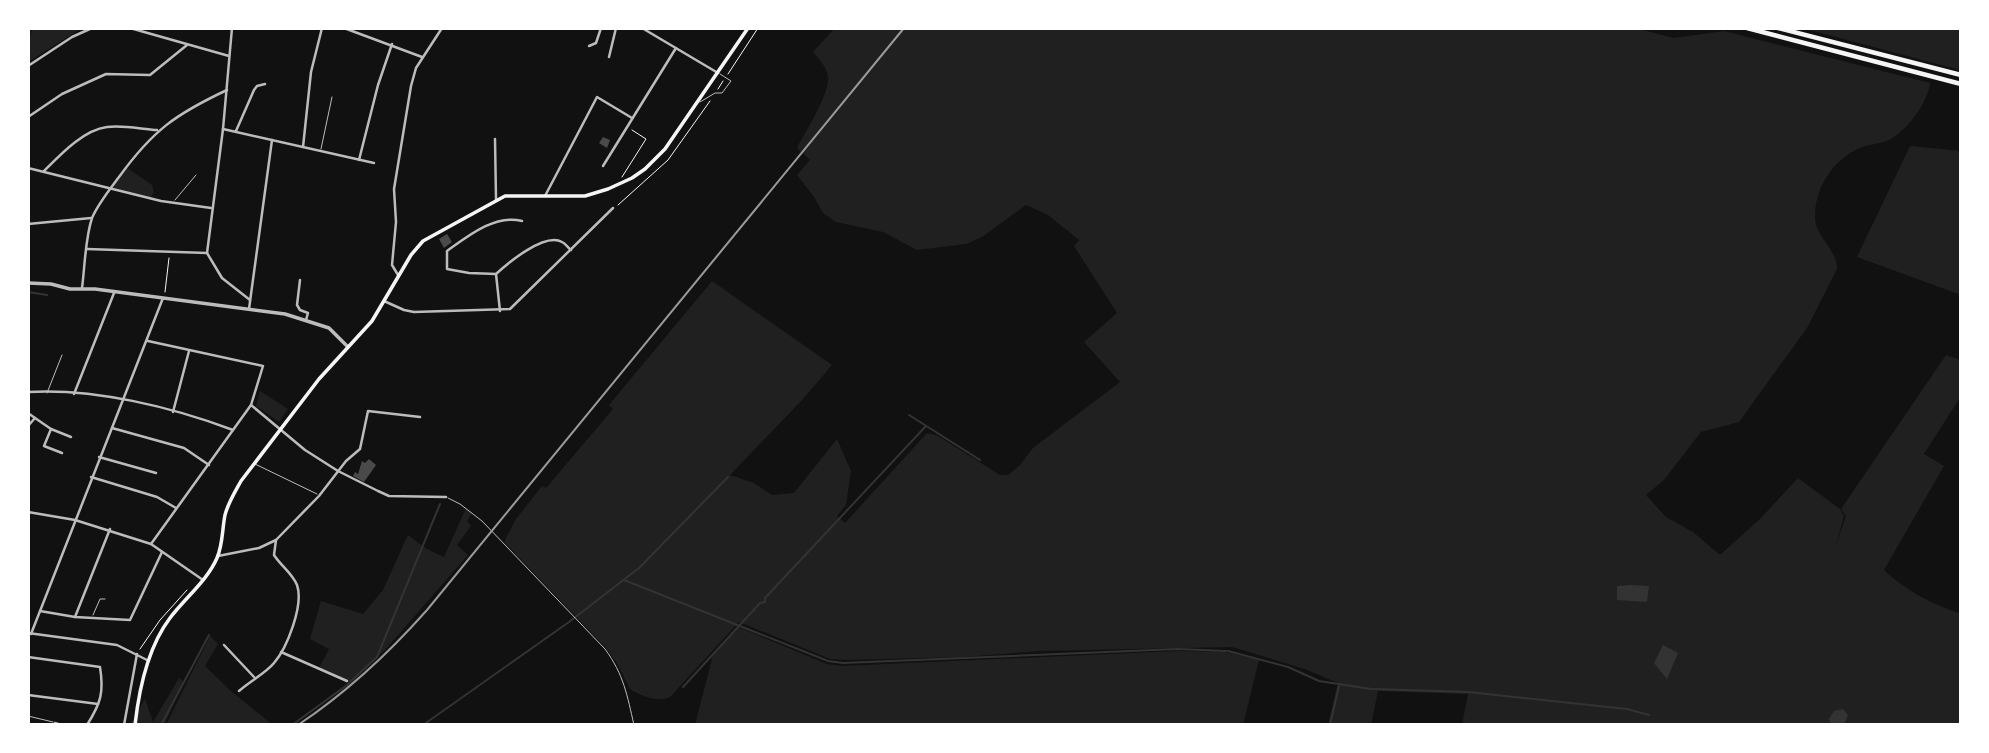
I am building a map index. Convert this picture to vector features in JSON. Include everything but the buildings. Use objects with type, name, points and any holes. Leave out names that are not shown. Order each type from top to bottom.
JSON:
[{"type":"highway","points":[[1746,28],[1961,85]]},
{"type":"highway","points":[[1778,28],[1961,75]]},
{"type":"main road","points":[[135,725],[139,696],[149,661],[164,626],[203,580],[218,556],[227,508],[241,481],[319,379],[372,321],[398,275],[423,241],[496,199],[515,195],[585,196],[624,182],[645,170],[665,149],[747,30]]},
{"type":"street","points":[[28,66],[72,37],[92,28]]},
{"type":"street","points":[[130,28],[229,56]]},
{"type":"street","points":[[232,28],[228,90],[207,253],[222,278],[250,300]]},
{"type":"street","points":[[303,147],[311,72],[323,28]]},
{"type":"street","points":[[347,28],[422,57]]},
{"type":"street","points":[[398,275],[391,265],[396,222],[394,189],[411,86],[416,68],[442,28]]},
{"type":"street","points":[[589,46],[596,43],[601,28]]},
{"type":"street","points":[[609,57],[616,28]]},
{"type":"street","points":[[642,28],[718,73]]},
{"type":"street","points":[[359,160],[378,85],[392,44]]},
{"type":"street","points":[[28,117],[62,94],[106,74],[150,75],[187,45]]},
{"type":"street","points":[[603,166],[676,48]]},
{"type":"street","points":[[236,131],[254,90],[265,84]]},
{"type":"street","points":[[82,288],[93,218],[110,188],[157,130],[193,106],[228,90]]},
{"type":"street","points":[[545,196],[597,97],[632,118]]},
{"type":"street","points":[[44,171],[87,134],[97,129],[110,127],[157,130]]},
{"type":"street","points":[[223,129],[374,163]]},
{"type":"street","points":[[495,139],[496,199]]},
{"type":"street","points":[[249,309],[272,140]]},
{"type":"street","points":[[28,168],[174,203],[211,208]]},
{"type":"street","points":[[384,301],[414,312],[510,309],[613,208]]},
{"type":"street","points":[[28,224],[93,218]]},
{"type":"street","points":[[522,221],[510,218],[491,224],[447,251],[447,269],[496,274],[527,249],[555,240],[561,241],[571,250]]},
{"type":"street","points":[[87,250],[207,253]]},
{"type":"street","points":[[496,274],[500,311]]},
{"type":"street","points":[[300,280],[297,305],[307,313],[306,320]]},
{"type":"street","points":[[28,283],[249,309],[306,320],[332,330],[348,347]]},
{"type":"street","points":[[74,394],[115,292]]},
{"type":"street","points":[[149,661],[117,645],[29,634],[164,298]]},
{"type":"street","points":[[148,341],[263,366],[251,405],[151,544]]},
{"type":"street","points":[[173,412],[190,350]]},
{"type":"street","points":[[28,392],[124,398],[210,421],[233,430]]},
{"type":"street","points":[[251,405],[280,430],[338,471],[389,495],[446,497]]},
{"type":"street","points":[[218,556],[259,548],[276,540],[360,449],[368,411],[420,416]]},
{"type":"street","points":[[28,413],[51,429],[71,437]]},
{"type":"street","points":[[28,426],[34,418]]},
{"type":"street","points":[[112,428],[184,448],[209,465]]},
{"type":"street","points":[[51,429],[44,446],[62,453]]},
{"type":"street","points":[[99,457],[156,473]]},
{"type":"street","points":[[91,477],[156,496],[176,508]]},
{"type":"street","points":[[28,512],[110,529],[151,544],[203,580]]},
{"type":"street","points":[[75,617],[110,529]]},
{"type":"street","points":[[239,691],[254,677],[272,666],[291,631],[299,595],[292,575],[274,555],[276,540]]},
{"type":"street","points":[[40,611],[75,617],[130,620],[162,552]]},
{"type":"street","points":[[224,645],[254,677]]},
{"type":"street","points":[[281,652],[348,681]]},
{"type":"street","points":[[124,725],[137,654]]},
{"type":"street","points":[[28,657],[100,667],[103,685],[99,704],[87,725]]},
{"type":"street","points":[[28,695],[99,704]]},
{"type":"street","points":[[55,723],[61,725]]},
{"type":"lane","points":[[697,103],[715,93],[722,93],[731,81],[718,73]]},
{"type":"lane","points":[[321,151],[332,97]]},
{"type":"lane","points":[[174,203],[175,198],[196,175]]},
{"type":"lane","points":[[47,393],[62,355]]},
{"type":"lane","points":[[255,463],[319,496]]},
{"type":"lane","points":[[446,497],[482,521],[578,620],[616,664],[628,692],[634,725]]},
{"type":"lane","points":[[92,618],[100,599],[105,598]]},
{"type":"lane","points":[[28,716],[55,723]]},
{"type":"path","points":[[613,208],[668,160],[758,28]]},
{"type":"path","points":[[624,182],[622,177],[628,172],[646,139],[627,127]]},
{"type":"path","points":[[164,298],[169,251]]},
{"type":"shaded area","points":[[33,28],[82,28],[28,62],[28,42]]},
{"type":"shaded area","points":[[835,28],[1635,28],[1674,38],[1724,31],[1930,83],[1921,106],[1904,129],[1888,140],[1865,146],[1845,157],[1836,164],[1823,183],[1816,205],[1816,223],[1834,256],[1837,269],[1807,328],[1739,422],[1701,432],[1664,480],[1646,495],[1666,517],[1693,532],[1720,555],[1761,518],[1798,478],[1840,509],[1844,516],[1836,545],[1846,516],[1841,509],[1946,355],[1961,360],[1961,396],[1924,454],[1944,466],[1884,570],[1920,596],[1961,614],[1961,725],[1462,725],[1468,694],[1378,691],[1371,725],[1328,725],[1337,686],[1340,684],[1305,669],[1232,647],[1040,651],[963,657],[847,660],[830,659],[739,622],[670,697],[655,699],[630,689],[606,648],[505,540],[516,519],[542,486],[546,488],[613,409],[609,405],[712,281],[832,365],[730,475],[754,483],[772,495],[794,493],[837,439],[851,471],[846,505],[837,516],[845,523],[927,433],[938,436],[1000,475],[1008,475],[1033,448],[1120,382],[1084,342],[1117,313],[1074,246],[1079,240],[1048,215],[1026,205],[982,237],[966,244],[917,250],[883,232],[836,222],[823,213],[797,175],[810,160],[797,148],[822,102],[828,83],[826,69],[813,52]]},
{"type":"shaded area","points":[[1802,28],[1961,28],[1961,69],[1960,70]]},
{"type":"shaded area","points":[[1910,146],[1961,151],[1961,295],[1857,257]]},
{"type":"shaded area","points":[[126,167],[152,185],[154,192],[150,198],[111,187]]},
{"type":"shaded area","points":[[260,391],[288,409],[279,422],[256,406]]},
{"type":"shaded area","points":[[466,508],[472,513],[467,521],[471,526],[457,545],[468,555],[385,650],[349,682],[319,668],[329,649],[310,639],[321,601],[363,614],[383,590],[408,535],[425,548],[444,557]]},
{"type":"shaded area","points":[[1617,586],[1649,586],[1647,602],[1617,600]]},
{"type":"shaded area","points":[[738,627],[827,664],[842,666],[1177,651],[1225,652],[1259,660],[1243,725],[695,725],[713,655]]},
{"type":"shaded area","points":[[210,636],[218,644],[205,666],[273,725],[166,725]]},
{"type":"shaded area","points":[[1663,645],[1678,653],[1667,679],[1654,663]]},
{"type":"shaded area","points":[[179,678],[184,682],[164,725],[130,725],[145,699],[153,722]]},
{"type":"shaded area","points":[[1843,709],[1848,715],[1844,725],[1831,725],[1829,719],[1834,711]]},
{"type":"waterway","points":[[28,292],[47,295]]},
{"type":"waterway","points":[[909,415],[980,460]]},
{"type":"waterway","points":[[683,687],[926,426]]},
{"type":"waterway","points":[[423,725],[569,622],[639,568],[728,477]]},
{"type":"waterway","points":[[292,725],[347,685],[377,657],[440,504]]},
{"type":"waterway","points":[[624,580],[828,661],[843,663],[1178,649],[1226,651]]},
{"type":"waterway","points":[[161,725],[209,635]]},
{"type":"waterway","points":[[1228,651],[1288,667],[1319,681],[1371,689]]},
{"type":"waterway","points":[[1330,725],[1339,686]]},
{"type":"waterway","points":[[1373,689],[1468,692],[1627,709],[1649,715]]},
{"type":"railway","points":[[298,725],[366,672],[427,610],[904,28]]}]
